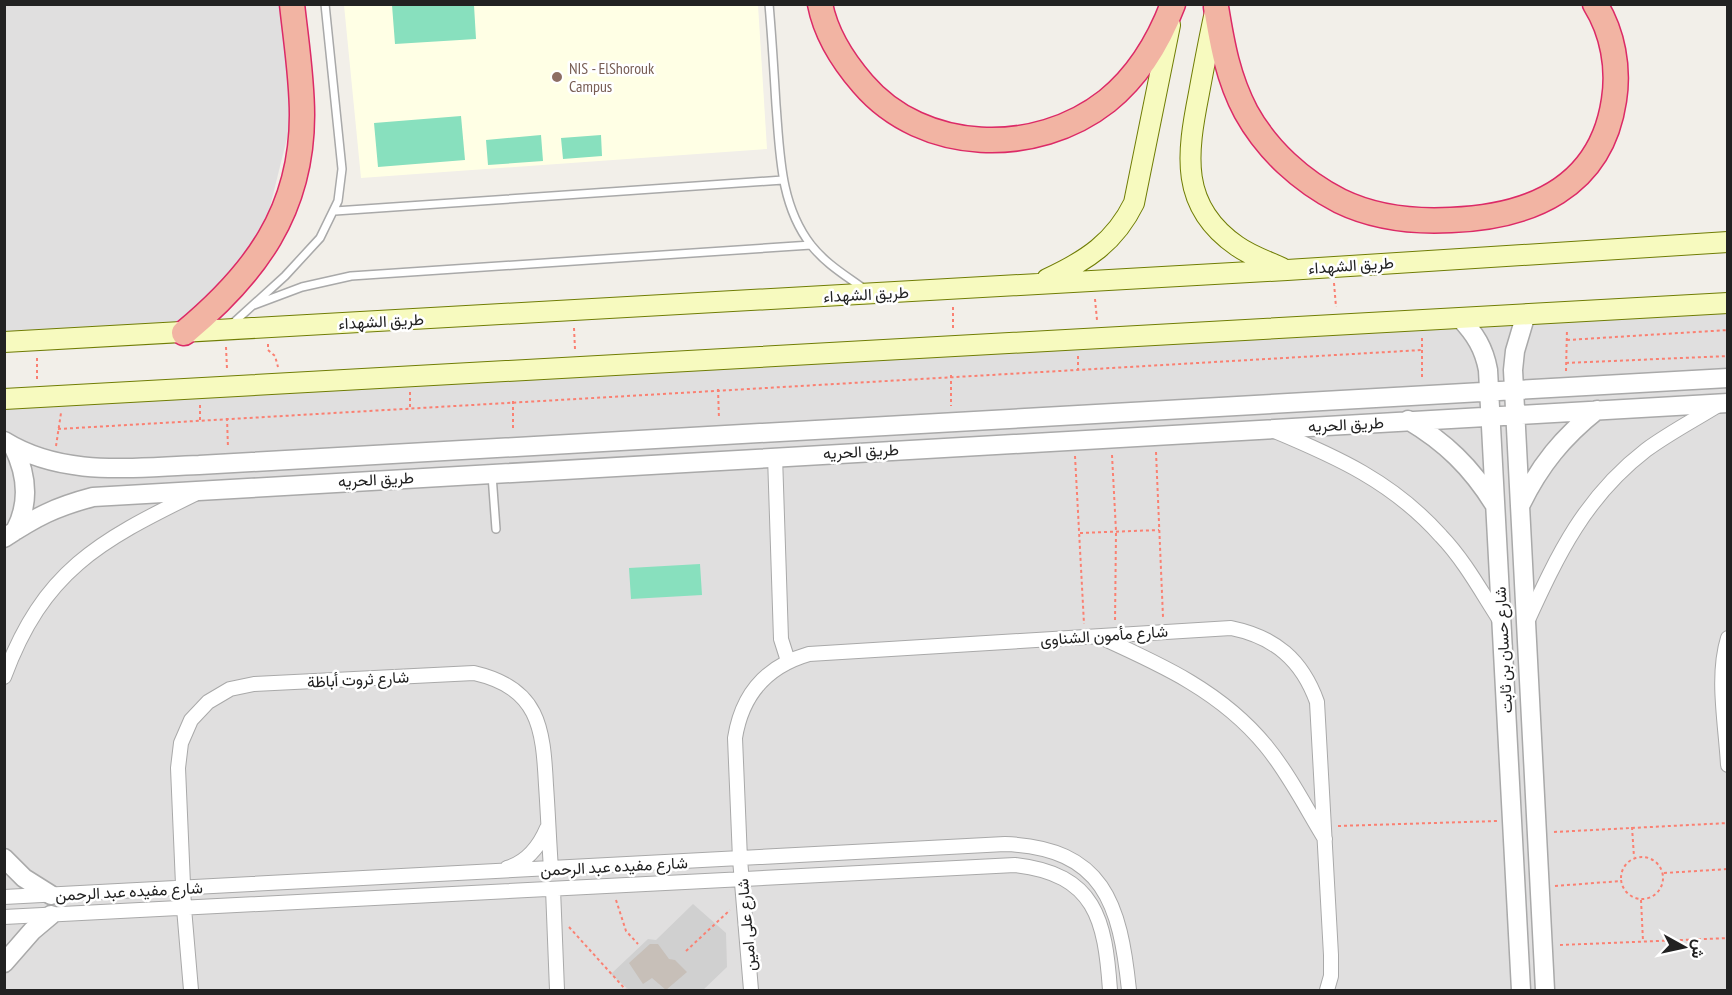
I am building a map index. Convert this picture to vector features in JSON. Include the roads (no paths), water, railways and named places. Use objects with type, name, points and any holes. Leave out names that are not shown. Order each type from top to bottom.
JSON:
[{"type":"highway","points":[[184,333],[224,298],[257,259],[282,214],[290,190],[298,157],[302,114],[292,4]]},
{"type":"highway","points":[[820,4],[831,38],[844,63],[871,94],[887,107],[923,127],[943,134],[1004,141],[1034,136],[1067,125],[1107,100],[1145,59],[1166,24],[1173,4]]},
{"type":"highway","points":[[1216,6],[1223,51],[1237,93],[1258,132],[1287,165],[1304,179],[1342,201],[1383,216],[1426,221],[1486,218],[1518,212],[1557,193],[1573,182],[1586,166],[1606,131],[1616,91],[1613,50],[1608,30],[1595,4]]},
{"type":"main road","points":[[1035,284],[1078,264],[1100,250],[1128,216],[1138,188],[1173,4]]},
{"type":"main road","points":[[1216,6],[1189,145],[1193,189],[1206,215],[1225,237],[1248,253],[1287,270]]},
{"type":"main road","name":"طريق الشهداء","points":[[4,342],[1287,270],[1728,242]]},
{"type":"main road","points":[[4,399],[1728,303]]},
{"type":"street","name":"شارع حسان بن ثابت","points":[[1526,314],[1515,351],[1514,389],[1545,990]]},
{"type":"street","name":"شارع حسان بن ثابت","points":[[1460,318],[1475,334],[1484,351],[1489,390],[1521,990]]},
{"type":"street","name":"طريق الحريه","points":[[9,443],[53,462],[91,468],[199,465],[1728,378]]},
{"type":"street","name":"طريق الحريه","points":[[8,538],[42,514],[93,497],[1155,434],[1725,403]]},
{"type":"street","points":[[1526,624],[1566,540],[1589,506],[1616,476],[1647,450],[1725,403]]},
{"type":"street","points":[[1520,506],[1534,477],[1552,452],[1572,429],[1597,410]]},
{"type":"street","points":[[1408,420],[1435,436],[1459,456],[1479,480],[1495,506]]},
{"type":"street","points":[[1267,428],[1362,470],[1409,505],[1442,537],[1502,622]]},
{"type":"street","points":[[8,538],[21,518],[26,491],[22,468],[9,443]]},
{"type":"street","points":[[774,456],[781,639],[788,661]]},
{"type":"street","points":[[4,677],[15,648],[34,613],[67,573],[89,553],[123,530],[204,489],[199,478],[199,465]]},
{"type":"street","points":[[91,468],[97,482],[93,497]]},
{"type":"street","name":"شارع مأمون الشناوى","points":[[740,859],[735,738],[738,721],[753,690],[764,677],[788,661],[809,654],[1090,636],[1231,628],[1251,632],[1286,651],[1300,666],[1317,702],[1331,955],[1331,976],[1327,990]]},
{"type":"street","points":[[1090,636],[1179,673],[1211,694],[1241,718],[1267,746],[1325,834]]},
{"type":"street","points":[[1728,638],[1723,653],[1728,765]]},
{"type":"street","name":"شارع ثروت أباظة","points":[[191,990],[184,908],[178,768],[181,743],[191,720],[208,702],[230,689],[254,684],[474,673],[495,678],[514,688],[529,704],[539,722],[544,743],[551,869]]},
{"type":"street","points":[[497,871],[515,866],[530,856],[542,841],[548,824]]},
{"type":"street","name":"شارع مفيده عبد الرحمن","points":[[4,897],[1005,844],[1033,845],[1061,854],[1085,869],[1098,883],[1118,916],[1130,990]]},
{"type":"street","points":[[4,858],[24,878],[51,895]]},
{"type":"street","name":"شارع على امين","points":[[740,859],[751,990]]},
{"type":"street","name":"شارع مفيده عبد الرحمن","points":[[4,917],[1015,865],[1039,868],[1061,876],[1080,891],[1095,910],[1104,932],[1110,990]]},
{"type":"street","points":[[551,869],[565,879],[553,889],[540,880],[551,869]]},
{"type":"street","points":[[553,889],[556,990]]},
{"type":"street","points":[[4,963],[32,931],[51,915]]},
{"type":"lane","points":[[226,330],[313,245],[326,229],[335,212],[342,169],[325,4]]},
{"type":"lane","points":[[769,4],[783,180],[793,214],[812,245],[838,271],[871,294]]},
{"type":"lane","points":[[335,212],[783,180]]},
{"type":"lane","points":[[254,305],[302,287],[351,276],[812,245]]},
{"type":"lane","points":[[492,473],[496,529]]},
{"type":"place","name":"NIS - ElShorouk Campus","points":[[557,77]]}]
